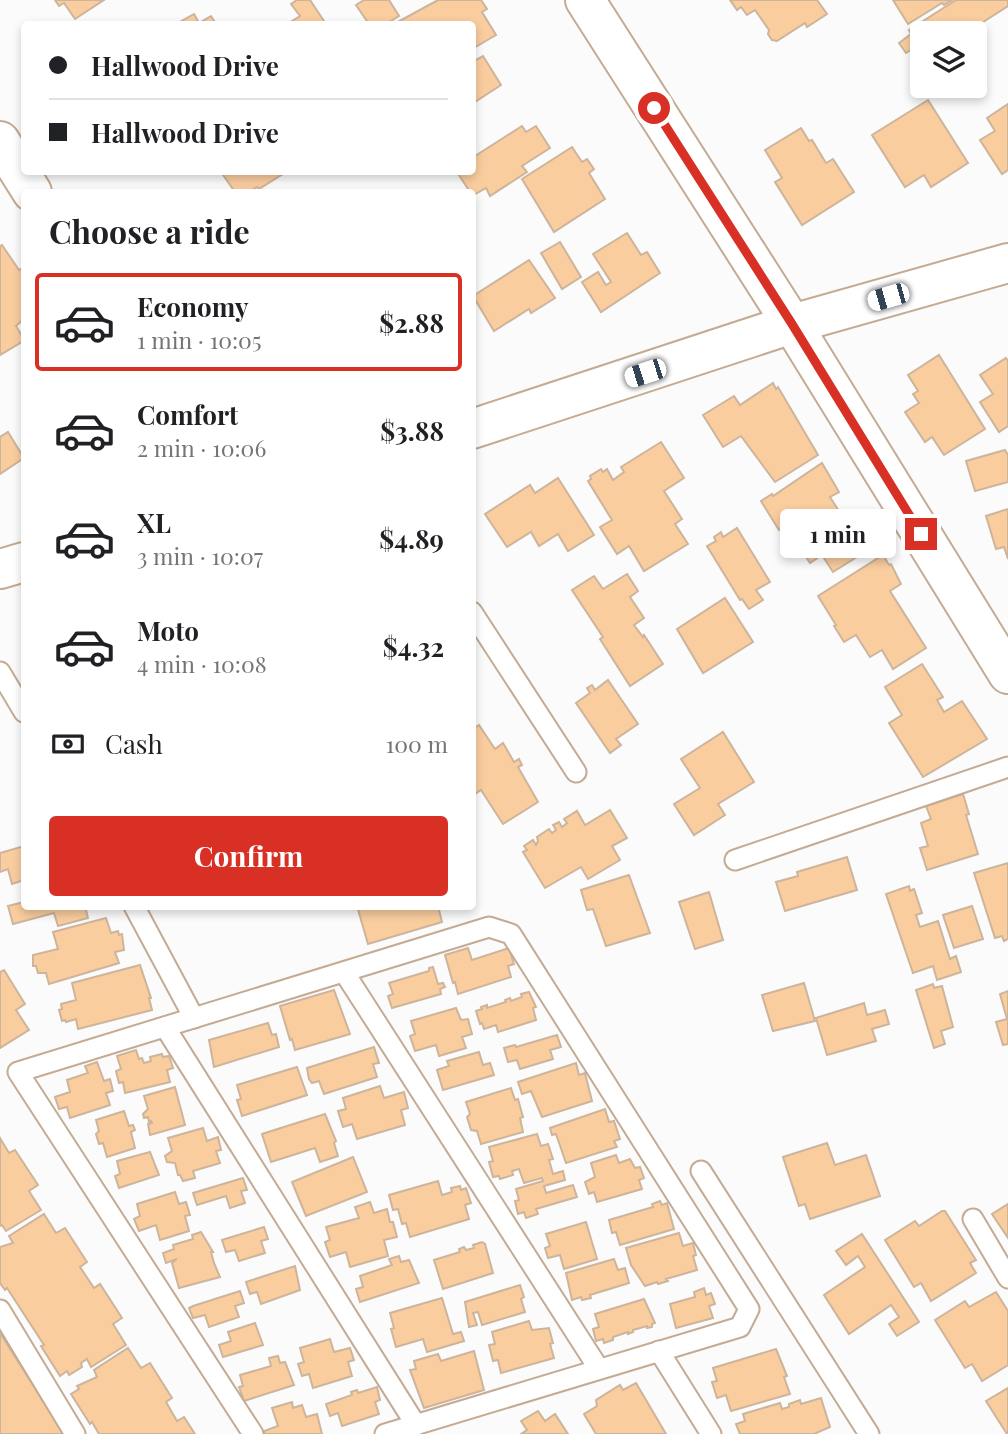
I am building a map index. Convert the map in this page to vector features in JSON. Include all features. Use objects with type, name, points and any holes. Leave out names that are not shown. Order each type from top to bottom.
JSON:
[{"type":"street","points":[[585,0],[792,324],[1007,674]]},
{"type":"street","points":[[0,141],[21,174]]},
{"type":"street","points":[[476,428],[792,324],[1008,263]]},
{"type":"street","points":[[0,569],[21,563]]},
{"type":"lane","points":[[476,618],[576,772]]},
{"type":"lane","points":[[0,672],[21,707]]},
{"type":"lane","points":[[734,860],[1008,767]]},
{"type":"lane","points":[[136,910],[194,1018]]},
{"type":"lane","points":[[253,1434],[18,1072],[489,928],[511,933],[749,1309],[740,1327],[385,1434]]},
{"type":"lane","points":[[344,972],[599,1369]]},
{"type":"lane","points":[[165,1027],[416,1424]]},
{"type":"lane","points":[[701,1171],[870,1434]]},
{"type":"lane","points":[[973,1219],[1008,1279]]},
{"type":"lane","points":[[0,1310],[75,1434]]},
{"type":"lane","points":[[659,1351],[711,1434]]},
{"type":"building","points":[[55,0],[104,0],[75,19],[64,3],[59,6]]},
{"type":"building","points":[[297,0],[310,0],[324,21],[292,21],[300,16],[291,4]]},
{"type":"building","points":[[364,0],[389,0],[399,16],[391,21],[367,21],[356,5]]},
{"type":"building","points":[[438,0],[481,0],[487,9],[482,12],[496,35],[476,47],[476,21],[400,21]]},
{"type":"building","points":[[730,0],[817,0],[827,14],[807,27],[805,23],[777,41],[772,40],[768,34],[769,30],[755,10],[747,15],[741,7],[737,10]]},
{"type":"building","points":[[893,0],[952,0],[944,5],[942,3],[908,24]]},
{"type":"building","points":[[956,0],[1008,0],[1008,6],[985,21],[923,21]]},
{"type":"building","points":[[194,14],[198,21],[181,21]]},
{"type":"building","points":[[910,35],[910,51],[906,53],[899,43]]},
{"type":"building","points":[[483,56],[501,85],[476,101],[476,60]]},
{"type":"building","points":[[928,100],[968,163],[931,187],[924,175],[905,187],[872,135]]},
{"type":"building","points":[[1008,104],[1008,170],[1002,174],[980,140],[995,131],[987,118]]},
{"type":"building","points":[[522,126],[526,132],[536,126],[550,148],[522,166],[527,172],[490,196],[486,188],[476,194],[476,189],[468,189],[459,175],[476,175],[476,155]]},
{"type":"building","points":[[801,128],[826,163],[833,159],[854,192],[802,225],[775,182],[782,178],[765,150]]},
{"type":"building","points":[[572,147],[582,162],[587,159],[594,169],[589,173],[605,199],[554,232],[522,179]]},
{"type":"building","points":[[223,175],[281,175],[259,189],[233,189]]},
{"type":"building","points":[[627,233],[641,255],[647,252],[660,273],[601,312],[582,282],[598,272],[606,285],[611,282],[593,254]]},
{"type":"building","points":[[560,242],[581,277],[562,289],[541,253]]},
{"type":"building","points":[[2,245],[19,270],[21,269],[21,322],[16,326],[21,334],[21,343],[0,355]]},
{"type":"building","points":[[529,260],[555,298],[531,313],[529,309],[494,331],[476,301],[476,294]]},
{"type":"building","points":[[939,355],[985,429],[944,455],[932,437],[925,442],[905,412],[919,403],[913,394],[918,391],[908,375]]},
{"type":"building","points":[[1006,358],[1008,426],[999,432],[980,402],[993,394],[980,375]]},
{"type":"building","points":[[773,383],[776,389],[778,387],[818,455],[775,482],[741,436],[723,447],[703,415],[734,396],[740,405]]},
{"type":"building","points":[[8,432],[21,453],[21,460],[0,474],[0,437]]},
{"type":"building","points":[[661,442],[684,478],[664,491],[682,519],[675,524],[688,544],[644,571],[629,546],[617,554],[600,527],[612,520],[588,481],[590,476],[601,469],[603,472],[607,469],[613,480],[624,472],[621,467]]},
{"type":"building","points":[[1005,450],[1008,455],[1008,482],[975,491],[966,461]]},
{"type":"building","points":[[822,463],[839,492],[830,497],[865,552],[833,572],[822,555],[810,563],[786,525],[779,530],[761,501],[772,494],[773,496]]},
{"type":"building","points":[[558,478],[594,535],[568,551],[558,534],[539,546],[531,532],[507,547],[485,514],[530,485],[535,493]]},
{"type":"building","points":[[1008,509],[1008,559],[1004,547],[996,549],[986,516]]},
{"type":"building","points":[[737,528],[770,582],[756,590],[763,600],[749,609],[742,599],[740,600],[707,546],[716,541],[714,537],[721,532],[723,537]]},
{"type":"building","points":[[883,555],[901,584],[890,591],[926,648],[893,669],[882,650],[870,657],[856,635],[844,642],[818,596]]},
{"type":"building","points":[[627,574],[638,591],[630,597],[644,618],[634,625],[663,664],[630,686],[600,639],[603,637],[572,590],[594,576],[603,589]]},
{"type":"building","points":[[725,598],[753,642],[703,673],[677,629]]},
{"type":"building","points":[[922,664],[943,697],[937,700],[944,712],[962,701],[987,739],[923,777],[889,723],[902,715],[885,687]]},
{"type":"building","points":[[608,680],[638,724],[616,739],[621,745],[610,753],[576,703],[590,693],[587,688],[592,685],[595,690]]},
{"type":"building","points":[[479,725],[495,749],[503,743],[514,762],[519,759],[522,765],[518,767],[538,802],[503,824],[481,790],[476,793],[476,727]]},
{"type":"building","points":[[723,732],[754,782],[718,804],[725,815],[694,835],[674,804],[700,788],[681,759]]},
{"type":"building","points":[[963,794],[969,814],[966,815],[978,854],[927,870],[920,848],[928,846],[921,823],[931,819],[926,806]]},
{"type":"building","points":[[610,810],[627,838],[612,846],[620,860],[588,879],[581,867],[545,888],[523,852],[527,850],[524,846],[533,840],[536,845],[537,837],[549,829],[552,833],[556,830],[553,825],[559,822],[562,827],[567,823],[564,819],[577,811],[585,825]]},
{"type":"building","points":[[21,847],[21,881],[12,884],[8,869],[0,872],[0,853]]},
{"type":"building","points":[[847,857],[857,890],[785,911],[776,882],[798,876],[797,872]]},
{"type":"building","points":[[1008,863],[1008,939],[1004,941],[1002,936],[995,938],[974,873]]},
{"type":"building","points":[[629,875],[650,933],[606,946],[593,909],[587,910],[581,890]]},
{"type":"building","points":[[909,886],[910,891],[914,889],[922,913],[916,915],[920,927],[938,921],[950,959],[956,956],[961,972],[937,980],[933,966],[913,973],[886,894]]},
{"type":"building","points":[[709,892],[723,940],[695,949],[679,902]]},
{"type":"building","points":[[21,903],[21,910],[86,910],[88,918],[58,926],[54,913],[13,924],[8,906]]},
{"type":"building","points":[[972,906],[983,939],[954,948],[943,915]]},
{"type":"building","points":[[358,910],[439,910],[442,922],[368,944]]},
{"type":"building","points":[[106,918],[111,933],[118,931],[119,935],[122,934],[124,950],[115,952],[119,963],[49,984],[46,973],[38,973],[36,966],[33,966],[33,955],[58,949],[53,932]]},
{"type":"building","points":[[468,948],[472,960],[509,948],[514,964],[508,966],[511,977],[458,994],[445,955]]},
{"type":"building","points":[[140,965],[151,998],[152,1010],[78,1029],[76,1019],[62,1021],[59,1010],[62,1009],[61,1004],[76,1000],[72,983]]},
{"type":"building","points":[[433,967],[438,984],[443,983],[445,987],[440,989],[441,994],[392,1008],[388,996],[393,994],[389,983],[429,971],[429,968]]},
{"type":"building","points":[[4,970],[25,1004],[16,1010],[29,1030],[0,1048],[0,972]]},
{"type":"building","points":[[804,983],[815,1021],[773,1031],[762,995]]},
{"type":"building","points":[[933,984],[934,988],[942,986],[953,1027],[941,1031],[945,1044],[934,1048],[916,990]]},
{"type":"building","points":[[334,990],[350,1034],[295,1050],[280,1006]]},
{"type":"building","points":[[1008,991],[1008,1044],[1003,1045],[996,1022],[1007,1019],[1000,994]]},
{"type":"building","points":[[529,992],[536,1007],[533,1008],[536,1020],[498,1032],[496,1025],[484,1029],[482,1023],[480,1024],[476,1011],[482,1009],[481,1007],[487,1005],[487,1008],[510,998],[511,1001]]},
{"type":"building","points":[[864,1003],[867,1015],[885,1010],[889,1024],[872,1029],[876,1041],[827,1055],[816,1018]]},
{"type":"building","points":[[456,1008],[461,1020],[468,1019],[472,1034],[462,1037],[466,1048],[439,1056],[436,1045],[415,1051],[410,1036],[415,1034],[411,1021]]},
{"type":"building","points":[[268,1023],[272,1035],[276,1034],[279,1047],[214,1067],[209,1040]]},
{"type":"building","points":[[557,1035],[561,1047],[550,1050],[553,1059],[520,1069],[517,1060],[508,1062],[504,1048]]},
{"type":"building","points":[[374,1047],[379,1063],[373,1064],[377,1077],[324,1094],[319,1081],[312,1083],[309,1079],[307,1068]]},
{"type":"building","points":[[136,1050],[139,1059],[142,1058],[144,1063],[151,1061],[150,1057],[162,1054],[163,1057],[169,1056],[173,1068],[167,1070],[170,1082],[125,1093],[123,1082],[119,1083],[116,1071],[121,1069],[117,1056]]},
{"type":"building","points":[[479,1052],[483,1065],[490,1063],[494,1075],[443,1090],[437,1070],[449,1066],[447,1061]]},
{"type":"building","points":[[97,1062],[104,1081],[110,1079],[113,1091],[106,1093],[110,1105],[70,1118],[67,1107],[59,1109],[55,1097],[70,1092],[67,1080],[88,1073],[85,1066]]},
{"type":"building","points":[[576,1063],[579,1075],[585,1073],[592,1101],[542,1117],[531,1091],[522,1094],[518,1082]]},
{"type":"building","points":[[297,1067],[307,1095],[242,1116],[237,1100],[241,1099],[237,1085]]},
{"type":"building","points":[[380,1086],[384,1098],[404,1092],[408,1108],[401,1110],[405,1125],[357,1139],[352,1124],[343,1127],[338,1111],[346,1109],[343,1098]]},
{"type":"building","points":[[175,1087],[185,1125],[150,1135],[148,1124],[152,1123],[148,1117],[144,1118],[143,1114],[148,1109],[144,1096]]},
{"type":"building","points":[[511,1088],[515,1100],[518,1099],[523,1117],[520,1118],[523,1132],[481,1144],[477,1131],[471,1130],[466,1102]]},
{"type":"building","points":[[605,1109],[609,1122],[614,1121],[620,1139],[614,1141],[617,1147],[566,1163],[556,1134],[552,1135],[550,1128]]},
{"type":"building","points":[[124,1111],[129,1126],[133,1125],[135,1130],[131,1132],[135,1148],[107,1157],[103,1143],[99,1144],[96,1134],[99,1131],[96,1120]]},
{"type":"building","points":[[325,1114],[336,1141],[334,1143],[338,1156],[320,1162],[315,1148],[271,1162],[262,1134]]},
{"type":"building","points":[[203,1128],[207,1141],[218,1137],[221,1150],[216,1151],[220,1163],[193,1171],[195,1178],[183,1181],[178,1175],[175,1163],[167,1162],[165,1156],[172,1151],[168,1138]]},
{"type":"building","points":[[537,1134],[541,1146],[548,1144],[553,1159],[549,1160],[553,1174],[563,1171],[565,1180],[544,1186],[546,1193],[573,1185],[577,1197],[536,1209],[538,1214],[526,1218],[524,1212],[518,1214],[515,1201],[519,1200],[516,1189],[543,1181],[542,1178],[524,1183],[519,1169],[512,1171],[513,1175],[500,1179],[499,1176],[493,1177],[489,1162],[493,1161],[489,1147]]},
{"type":"building","points":[[0,1138],[9,1153],[15,1150],[38,1185],[29,1191],[41,1210],[6,1231],[0,1226]]},
{"type":"building","points":[[827,1143],[835,1165],[866,1155],[880,1196],[810,1219],[805,1204],[799,1206],[783,1157]]},
{"type":"building","points":[[150,1152],[159,1175],[119,1188],[115,1176],[120,1174],[117,1161]]},
{"type":"building","points":[[616,1155],[619,1163],[630,1159],[635,1168],[640,1167],[644,1178],[639,1180],[642,1189],[597,1202],[594,1192],[589,1194],[585,1182],[595,1177],[591,1163]]},
{"type":"building","points":[[353,1157],[367,1192],[306,1216],[292,1182]]},
{"type":"building","points":[[243,1178],[247,1190],[241,1191],[245,1203],[230,1208],[226,1196],[197,1205],[193,1193]]},
{"type":"building","points":[[438,1181],[442,1195],[452,1192],[451,1188],[466,1188],[471,1203],[465,1205],[469,1219],[410,1237],[406,1223],[402,1224],[398,1209],[393,1210],[389,1195]]},
{"type":"building","points":[[175,1192],[179,1204],[186,1202],[190,1215],[185,1216],[189,1231],[160,1240],[156,1225],[139,1231],[134,1219],[140,1216],[137,1204]]},
{"type":"building","points":[[660,1201],[662,1205],[667,1203],[674,1229],[620,1245],[616,1232],[612,1233],[609,1220],[653,1207],[652,1204]]},
{"type":"building","points":[[370,1202],[374,1213],[387,1209],[390,1222],[393,1222],[397,1237],[384,1240],[388,1256],[350,1267],[346,1252],[330,1257],[325,1242],[330,1240],[326,1227],[359,1218],[355,1207]]},
{"type":"building","points":[[1008,1204],[1008,1238],[992,1214]]},
{"type":"building","points":[[945,1211],[976,1260],[970,1263],[976,1273],[931,1301],[921,1283],[914,1287],[885,1240],[915,1221],[919,1226]]},
{"type":"building","points":[[44,1214],[56,1233],[65,1228],[87,1262],[80,1267],[94,1288],[100,1284],[122,1318],[113,1324],[126,1345],[91,1367],[87,1359],[81,1363],[82,1367],[69,1375],[67,1371],[60,1376],[41,1346],[44,1345],[7,1288],[5,1290],[0,1283],[0,1247],[13,1243],[9,1236]]},
{"type":"building","points":[[586,1222],[597,1259],[564,1269],[560,1255],[548,1258],[545,1248],[550,1246],[546,1234]]},
{"type":"building","points":[[264,1227],[268,1239],[261,1241],[265,1253],[239,1261],[235,1250],[226,1252],[222,1240]]},
{"type":"building","points":[[201,1232],[213,1252],[220,1277],[179,1288],[172,1263],[177,1259],[166,1263],[163,1253],[174,1249],[173,1245],[193,1239],[192,1235]]},
{"type":"building","points":[[679,1233],[683,1246],[693,1243],[697,1270],[645,1286],[631,1265],[626,1248]]},
{"type":"building","points":[[862,1234],[919,1322],[897,1336],[889,1324],[899,1317],[891,1305],[849,1334],[824,1295],[865,1267],[858,1256],[846,1265],[836,1251]]},
{"type":"building","points":[[482,1242],[485,1244],[493,1273],[443,1289],[434,1260],[460,1252],[459,1249],[464,1247],[466,1250],[474,1248],[473,1245]]},
{"type":"building","points":[[399,1256],[401,1262],[409,1260],[419,1283],[360,1302],[356,1289],[363,1287],[360,1276],[392,1265],[389,1259]]},
{"type":"building","points":[[614,1259],[618,1270],[625,1268],[629,1283],[590,1295],[591,1298],[572,1300],[566,1273]]},
{"type":"building","points":[[295,1266],[300,1290],[261,1304],[257,1292],[250,1294],[246,1282]]},
{"type":"building","points":[[520,1285],[525,1312],[482,1325],[478,1312],[473,1313],[477,1325],[469,1327],[465,1302]]},
{"type":"building","points":[[704,1288],[706,1295],[711,1293],[715,1304],[709,1306],[713,1318],[676,1328],[670,1304],[695,1297],[694,1292]]},
{"type":"building","points":[[240,1291],[244,1303],[235,1306],[239,1317],[209,1327],[205,1315],[193,1318],[189,1308]]},
{"type":"building","points":[[996,1292],[1008,1311],[1008,1365],[982,1381],[972,1364],[965,1368],[935,1320],[965,1301],[969,1307]]},
{"type":"building","points":[[442,1298],[453,1334],[461,1332],[464,1341],[427,1352],[423,1339],[396,1347],[390,1313]]},
{"type":"building","points":[[644,1299],[655,1323],[652,1327],[633,1330],[604,1343],[603,1339],[596,1341],[593,1329],[599,1327],[595,1314]]},
{"type":"building","points":[[529,1321],[532,1330],[549,1328],[554,1358],[501,1373],[498,1360],[493,1361],[489,1345],[495,1344],[492,1332]]},
{"type":"building","points":[[255,1323],[263,1345],[223,1357],[219,1345],[231,1341],[228,1332]]},
{"type":"building","points":[[0,1333],[64,1434],[0,1434]]},
{"type":"building","points":[[330,1339],[334,1352],[350,1348],[354,1360],[348,1362],[352,1376],[313,1388],[309,1374],[302,1376],[298,1364],[304,1362],[300,1348]]},
{"type":"building","points":[[128,1348],[141,1368],[150,1363],[172,1398],[166,1402],[177,1421],[184,1417],[195,1434],[99,1434],[92,1422],[90,1424],[71,1394],[79,1389],[77,1386],[97,1377],[94,1370]]},
{"type":"building","points":[[776,1349],[787,1376],[784,1377],[790,1394],[731,1411],[726,1395],[717,1398],[712,1382],[717,1381],[713,1368]]},
{"type":"building","points":[[474,1351],[484,1390],[424,1408],[410,1370],[416,1369],[414,1361],[438,1354],[441,1361]]},
{"type":"building","points":[[278,1356],[280,1363],[285,1362],[294,1385],[244,1401],[239,1387],[243,1386],[240,1375],[271,1366],[269,1358]]},
{"type":"building","points":[[636,1383],[666,1434],[596,1434],[584,1414],[597,1406],[596,1400],[620,1385],[623,1390]]},
{"type":"building","points":[[377,1387],[380,1400],[375,1402],[379,1414],[342,1426],[338,1413],[330,1416],[326,1404],[352,1395],[351,1392],[357,1390],[358,1393]]},
{"type":"building","points":[[1008,1388],[1008,1434],[1007,1434],[986,1401]]},
{"type":"building","points":[[821,1398],[830,1427],[814,1434],[740,1434],[736,1424],[745,1421],[743,1414],[780,1403],[782,1409],[800,1400],[801,1404]]},
{"type":"building","points":[[292,1402],[293,1408],[302,1405],[306,1417],[317,1414],[322,1434],[265,1434],[264,1431],[278,1426],[272,1408]]},
{"type":"building","points":[[538,1411],[545,1421],[555,1414],[568,1434],[521,1434],[527,1430],[521,1421]]},
{"type":"route","points":[[654,108],[792,324],[921,534]]}]
